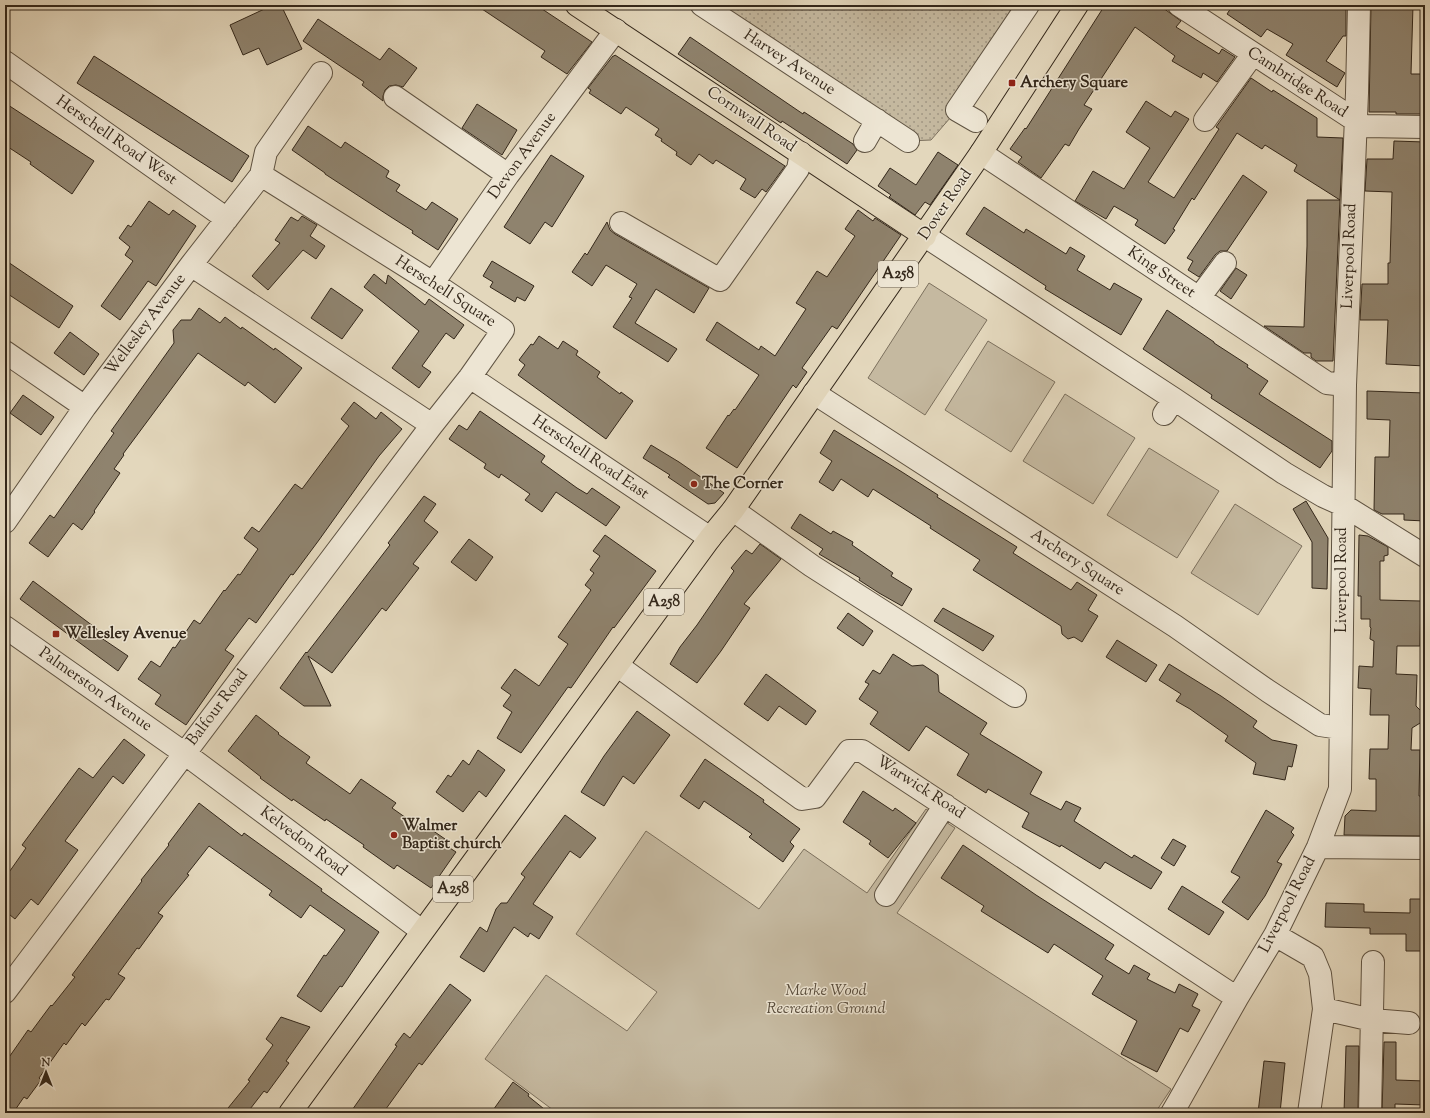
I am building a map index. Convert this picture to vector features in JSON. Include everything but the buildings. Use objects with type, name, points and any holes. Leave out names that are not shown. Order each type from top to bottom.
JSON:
[{"type":"main road","name":"Cornwall Road","points":[[577,5],[925,236]]},
{"type":"main road","name":"Dover Road","points":[[710,538],[733,510],[925,236],[1077,5]]},
{"type":"main road","name":"A258","points":[[290,1113],[422,931],[618,666],[710,538]]},
{"type":"street","name":"Harvey Avenue","points":[[702,5],[908,141]]},
{"type":"street","points":[[976,121],[957,110],[1028,5]]},
{"type":"street","name":"Liverpool Road","points":[[1172,1113],[1180,1102],[1237,998],[1275,935],[1318,847],[1340,789],[1345,385],[1356,121],[1359,5]]},
{"type":"street","name":"Cambridge Road","points":[[1192,8],[1253,54],[1364,126],[1425,127]]},
{"type":"street","name":"Devon Avenue","points":[[433,283],[508,175],[616,30]]},
{"type":"street","points":[[1205,120],[1253,54]]},
{"type":"street","name":"Herschell Road West","points":[[5,62],[227,219]]},
{"type":"street","points":[[321,73],[266,152],[261,175],[191,266],[432,425]]},
{"type":"street","points":[[395,97],[508,175]]},
{"type":"street","points":[[865,140],[877,120]]},
{"type":"street","points":[[622,223],[720,280],[798,168],[801,153]]},
{"type":"street","name":"King Street","points":[[981,153],[1327,383],[1345,385]]},
{"type":"street","name":"Herschell Square","points":[[261,175],[433,283],[503,330],[470,377],[432,425]]},
{"type":"street","points":[[925,236],[1169,407],[1323,496],[1343,505],[1425,556]]},
{"type":"street","points":[[1199,298],[1225,263]]},
{"type":"street","name":"Wellesley Avenue","points":[[5,522],[85,407],[191,266]]},
{"type":"street","points":[[5,352],[85,407]]},
{"type":"street","name":"Herschell Road East","points":[[470,377],[710,538]]},
{"type":"street","name":"Archery Square","points":[[814,393],[1180,619],[1268,691],[1320,725],[1340,728]]},
{"type":"street","name":"Balfour Road","points":[[5,992],[432,425]]},
{"type":"street","points":[[733,510],[812,566],[1014,696]]},
{"type":"street","name":"Palmerston Avenue","points":[[5,627],[184,753]]},
{"type":"street","name":"Warwick Road","points":[[618,666],[802,799],[815,797],[849,751],[862,751],[1237,998]]},
{"type":"street","name":"Kelvedon Road","points":[[184,753],[422,931]]},
{"type":"street","points":[[886,895],[945,805]]},
{"type":"street","points":[[1318,847],[1425,848]]},
{"type":"street","points":[[1275,935],[1313,957],[1320,974],[1324,1008],[1309,1113]]},
{"type":"street","points":[[1370,1113],[1373,962]]},
{"type":"street","points":[[1324,1008],[1372,1020],[1409,1023]]},
{"type":"green space","points":[[702,5],[1028,5],[957,110],[931,140],[908,141]]},
{"type":"green space","points":[[929,283],[987,320],[925,415],[868,378]]},
{"type":"green space","points":[[988,341],[1055,382],[1011,452],[945,410]]},
{"type":"green space","points":[[1065,394],[1135,438],[1093,504],[1023,461]]},
{"type":"green space","points":[[1149,448],[1219,491],[1177,558],[1107,515]]},
{"type":"green space","points":[[1235,504],[1302,546],[1258,615],[1191,573]]},
{"type":"green space","name":"Marke Wood Recreation Ground","points":[[926,809],[955,828],[897,913],[1171,1089],[1155,1113],[557,1113],[485,1059],[546,975],[627,1031],[657,992],[576,934],[646,831],[759,909],[804,849],[867,893]]},
{"type":"place","name":"Archery Square","points":[[1012,83]]},
{"type":"place","name":"The Corner","points":[[694,484]]},
{"type":"place","name":"Wellesley Avenue","points":[[56,634]]},
{"type":"place","name":"Walmer Baptist church","points":[[394,835]]}]
